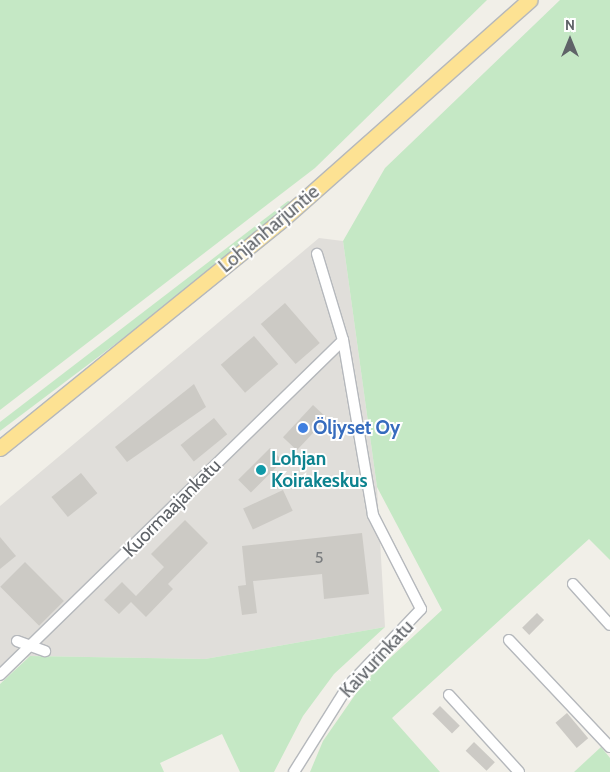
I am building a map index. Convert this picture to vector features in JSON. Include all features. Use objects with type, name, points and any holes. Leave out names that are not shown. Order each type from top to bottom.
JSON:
[{"type":"highway","name":"Lohjanharjuntie","points":[[0,448],[285,217],[529,0]]},
{"type":"highway","points":[[0,460],[104,364]]},
{"type":"highway","points":[[0,440],[51,406]]},
{"type":"street","name":"Kaivurinkatu","points":[[294,772],[348,686],[421,609],[373,516],[343,340],[317,254]]},
{"type":"street","name":"Kuormaajankatu","points":[[0,675],[31,648],[343,340]]},
{"type":"street","points":[[573,584],[610,625]]},
{"type":"street","points":[[509,640],[610,747]]},
{"type":"street","points":[[17,641],[31,648],[45,651]]},
{"type":"street","points":[[449,695],[519,772]]},
{"type":"shaded area","points":[[319,238],[343,241],[377,487],[385,627],[205,659],[30,656],[0,675],[0,506]]},
{"type":"green space","points":[[0,0],[487,0],[315,168],[0,410]]},
{"type":"green space","points":[[560,0],[610,0],[610,560],[589,539],[392,718],[440,772],[310,772],[323,741],[364,682],[442,610],[377,487],[343,241],[385,168]]},
{"type":"green space","points":[[288,201],[293,203],[138,327],[0,431],[0,422]]},
{"type":"green space","points":[[385,627],[334,674],[303,716],[274,772],[240,772],[222,734],[160,763],[164,772],[0,772],[0,684],[30,656],[205,659]]},
{"type":"green space","points":[[601,747],[610,758],[610,772],[574,772]]},
{"type":"building","points":[[285,303],[320,343],[296,364],[261,324]]},
{"type":"building","points":[[254,336],[278,364],[245,393],[221,365]]},
{"type":"building","points":[[194,384],[206,407],[127,462],[115,447]]},
{"type":"building","points":[[313,405],[327,418],[297,450],[283,437]]},
{"type":"building","points":[[214,418],[227,434],[194,461],[181,445]]},
{"type":"building","name":"Lohjan Koirakeskus","points":[[270,448],[283,461],[251,493],[238,480]]},
{"type":"building","points":[[81,473],[97,493],[68,517],[51,497]]},
{"type":"building","points":[[283,490],[293,511],[253,529],[243,509]]},
{"type":"building","points":[[185,520],[208,543],[168,584],[173,589],[146,617],[131,602],[119,614],[104,600],[122,582],[136,596],[164,567],[151,554]]},
{"type":"building","points":[[362,533],[369,594],[324,599],[322,574],[253,581],[257,613],[242,615],[238,586],[246,585],[242,546]]},
{"type":"building","points":[[0,537],[16,556],[0,569]]},
{"type":"building","points":[[25,562],[64,601],[39,626],[0,587]]},
{"type":"building","points":[[537,613],[544,620],[529,635],[522,628]]},
{"type":"building","points":[[440,706],[460,726],[452,734],[432,714]]},
{"type":"building","points":[[567,713],[588,738],[577,748],[556,723]]},
{"type":"building","points":[[474,742],[495,762],[487,771],[466,751]]},
{"type":"place","name":"Öljyset Oy","points":[[303,428]]},
{"type":"place","name":"Lohjan Koirakeskus","points":[[261,470]]}]
